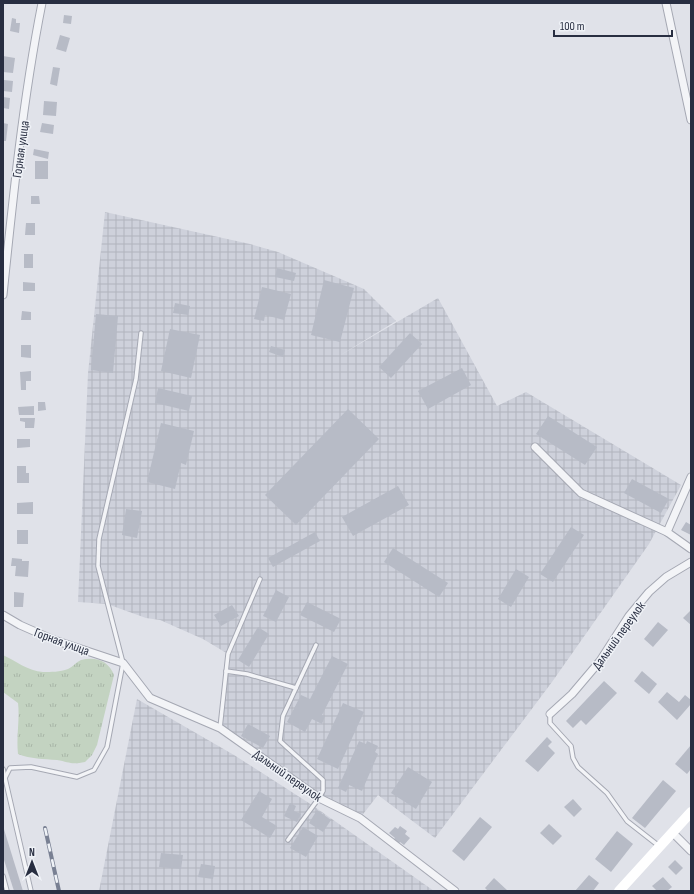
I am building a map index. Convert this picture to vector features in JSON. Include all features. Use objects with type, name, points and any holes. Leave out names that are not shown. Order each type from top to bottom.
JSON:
[{"type":"street","name":"Горная улица","points":[[3,295],[10,222],[33,53],[42,3]]},
{"type":"street","points":[[666,3],[691,120]]},
{"type":"street","points":[[534,447],[581,493],[667,532],[691,549]]},
{"type":"street","points":[[667,532],[691,477]]},
{"type":"street","name":"Дальний переулок","points":[[550,714],[572,694],[600,661],[629,616],[650,592],[666,578],[691,562]]},
{"type":"street","name":"Горная улица","points":[[3,615],[20,625],[54,640],[123,662]]},
{"type":"street","name":"Дальний переулок","points":[[123,662],[150,698],[220,728],[319,798],[360,818],[455,891]]},
{"type":"street","points":[[619,891],[691,812]]},
{"type":"street","points":[[673,833],[691,850]]},
{"type":"lane","points":[[5,778],[10,768],[31,767],[77,777],[94,770],[107,747],[123,662],[98,566],[99,539],[136,379],[141,333]]},
{"type":"lane","points":[[220,728],[228,654],[260,579]]},
{"type":"lane","points":[[288,840],[319,798],[323,790],[323,780],[280,741],[283,716],[316,646]]},
{"type":"lane","points":[[226,671],[247,674],[296,688]]},
{"type":"lane","points":[[550,714],[550,723],[571,746],[573,758],[578,767],[607,793],[627,821],[659,847]]},
{"type":"lane","points":[[3,769],[31,891]]},
{"type":"lane","points":[[3,876],[7,891]]},
{"type":"shaded area","points":[[105,212],[250,244],[278,252],[364,289],[396,321],[339,356],[438,298],[497,406],[526,392],[681,485],[649,544],[552,682],[435,838],[378,795],[360,818],[318,800],[220,728],[228,654],[203,639],[160,620],[146,618],[107,604],[78,602],[88,373]]},
{"type":"shaded area","points":[[137,699],[234,755],[312,805],[434,891],[99,891]]},
{"type":"green space","points":[[3,655],[27,668],[43,672],[65,670],[81,660],[87,659],[97,659],[109,666],[114,675],[97,745],[92,755],[85,762],[70,763],[57,760],[32,758],[18,754],[18,703],[3,692]]},
{"type":"building","points":[[64,15],[72,16],[71,24],[63,23]]},
{"type":"building","points":[[12,18],[16,19],[16,23],[20,23],[19,33],[10,31]]},
{"type":"building","points":[[60,35],[70,38],[66,52],[56,49]]},
{"type":"building","points":[[3,56],[15,58],[13,73],[3,72]]},
{"type":"building","points":[[53,67],[60,68],[57,86],[50,84]]},
{"type":"building","points":[[4,80],[13,81],[12,92],[3,91]]},
{"type":"building","points":[[3,97],[10,98],[9,109],[3,108]]},
{"type":"building","points":[[44,101],[57,102],[56,116],[43,115]]},
{"type":"building","points":[[3,123],[8,124],[6,141],[3,141]]},
{"type":"building","points":[[42,123],[54,125],[53,134],[40,132]]},
{"type":"building","points":[[34,149],[49,152],[48,159],[33,155]]},
{"type":"building","points":[[35,161],[48,161],[48,179],[35,179]]},
{"type":"building","points":[[31,196],[39,196],[40,204],[31,204]]},
{"type":"building","points":[[26,223],[35,223],[35,235],[25,235]]},
{"type":"building","points":[[24,254],[33,254],[33,268],[24,268]]},
{"type":"building","points":[[277,268],[296,273],[294,281],[275,277]]},
{"type":"building","points":[[324,280],[354,288],[340,342],[311,335]]},
{"type":"building","points":[[23,282],[35,283],[35,291],[23,291]]},
{"type":"building","points":[[262,287],[291,294],[284,320],[265,315],[264,321],[254,319]]},
{"type":"building","points":[[175,303],[190,306],[188,315],[173,313]]},
{"type":"building","points":[[22,311],[31,312],[31,320],[21,320]]},
{"type":"building","points":[[96,314],[118,316],[113,373],[91,370]]},
{"type":"building","points":[[170,329],[200,335],[191,378],[161,371]]},
{"type":"building","points":[[410,333],[422,344],[391,378],[379,367]]},
{"type":"building","points":[[21,345],[31,345],[31,358],[21,357]]},
{"type":"building","points":[[271,346],[285,350],[283,357],[269,352]]},
{"type":"building","points":[[462,368],[471,385],[428,409],[418,391]]},
{"type":"building","points":[[31,371],[31,381],[26,381],[26,390],[21,390],[20,372]]},
{"type":"building","points":[[158,388],[192,396],[189,411],[155,403]]},
{"type":"building","points":[[38,402],[45,402],[46,410],[38,411]]},
{"type":"building","points":[[34,406],[34,415],[19,415],[18,407]]},
{"type":"building","points":[[348,409],[379,439],[296,525],[265,495]]},
{"type":"building","points":[[548,416],[597,447],[585,465],[536,434]]},
{"type":"building","points":[[20,418],[35,418],[34,428],[25,428],[25,422],[20,421]]},
{"type":"building","points":[[161,423],[194,431],[186,465],[181,463],[175,489],[147,482]]},
{"type":"building","points":[[17,439],[30,439],[30,447],[17,448]]},
{"type":"building","points":[[17,466],[26,466],[26,473],[29,473],[29,483],[17,483]]},
{"type":"building","points":[[632,479],[669,499],[661,513],[624,493]]},
{"type":"building","points":[[398,486],[409,505],[353,536],[342,517]]},
{"type":"building","points":[[33,502],[33,514],[17,514],[17,503]]},
{"type":"building","points":[[126,509],[142,511],[137,538],[122,535]]},
{"type":"building","points":[[686,522],[691,525],[691,535],[681,530]]},
{"type":"building","points":[[571,527],[584,535],[553,582],[540,574]]},
{"type":"building","points":[[17,530],[28,530],[28,544],[17,544]]},
{"type":"building","points":[[315,532],[320,541],[273,567],[268,558]]},
{"type":"building","points":[[393,548],[448,583],[439,597],[384,562]]},
{"type":"building","points":[[12,558],[22,559],[22,561],[29,561],[28,577],[15,576],[16,566],[11,566]]},
{"type":"building","points":[[516,569],[529,577],[511,607],[498,599]]},
{"type":"building","points":[[276,590],[289,597],[276,622],[263,616]]},
{"type":"building","points":[[14,592],[24,593],[23,607],[14,607]]},
{"type":"building","points":[[307,602],[341,619],[334,632],[300,615]]},
{"type":"building","points":[[232,605],[239,616],[221,626],[214,615]]},
{"type":"building","points":[[691,610],[691,625],[683,618]]},
{"type":"building","points":[[658,622],[668,630],[653,647],[644,639]]},
{"type":"building","points":[[258,627],[269,634],[249,667],[238,660]]},
{"type":"building","points":[[332,656],[348,664],[322,715],[325,716],[322,724],[312,719],[305,732],[287,722],[301,695],[310,699]]},
{"type":"building","points":[[642,671],[657,684],[649,694],[634,681]]},
{"type":"building","points":[[604,681],[617,693],[586,725],[581,720],[573,728],[566,721]]},
{"type":"building","points":[[667,692],[679,702],[685,695],[691,700],[691,704],[677,720],[658,702]]},
{"type":"building","points":[[343,703],[364,712],[338,769],[317,759]]},
{"type":"building","points":[[248,724],[270,736],[263,748],[241,736]]},
{"type":"building","points":[[547,737],[552,742],[548,746],[555,753],[538,772],[525,761]]},
{"type":"building","points":[[359,741],[366,744],[367,741],[378,746],[375,752],[378,754],[362,791],[349,785],[346,792],[338,788]]},
{"type":"building","points":[[691,745],[691,769],[687,774],[675,764]]},
{"type":"building","points":[[408,767],[432,782],[416,809],[391,793]]},
{"type":"building","points":[[663,780],[676,791],[645,828],[632,818]]},
{"type":"building","points":[[259,791],[272,799],[262,817],[277,826],[270,838],[241,820]]},
{"type":"building","points":[[573,799],[582,809],[574,817],[564,807]]},
{"type":"building","points":[[290,803],[296,806],[294,811],[301,814],[297,822],[284,816]]},
{"type":"building","points":[[317,810],[331,820],[323,832],[309,823]]},
{"type":"building","points":[[480,817],[492,827],[464,861],[452,851]]},
{"type":"building","points":[[549,824],[562,836],[553,845],[540,833]]},
{"type":"building","points":[[3,826],[23,891],[14,891],[4,860]]},
{"type":"building","points":[[400,826],[407,831],[405,834],[410,838],[404,845],[400,842],[397,846],[392,841],[395,838],[389,833],[395,827],[398,829]]},
{"type":"building","points":[[303,827],[318,836],[306,857],[290,848]]},
{"type":"building","points":[[617,831],[633,844],[611,872],[595,859]]},
{"type":"building","points":[[161,853],[183,855],[181,869],[159,867]]},
{"type":"building","points":[[675,860],[683,868],[676,875],[668,867]]},
{"type":"building","points":[[201,864],[215,866],[213,879],[198,877]]},
{"type":"building","points":[[589,875],[599,883],[593,891],[575,891]]},
{"type":"building","points":[[663,877],[672,887],[667,891],[657,891],[652,886]]},
{"type":"building","points":[[494,878],[508,891],[488,891],[485,888]]},
{"type":"railway","points":[[45,828],[59,891]]}]
